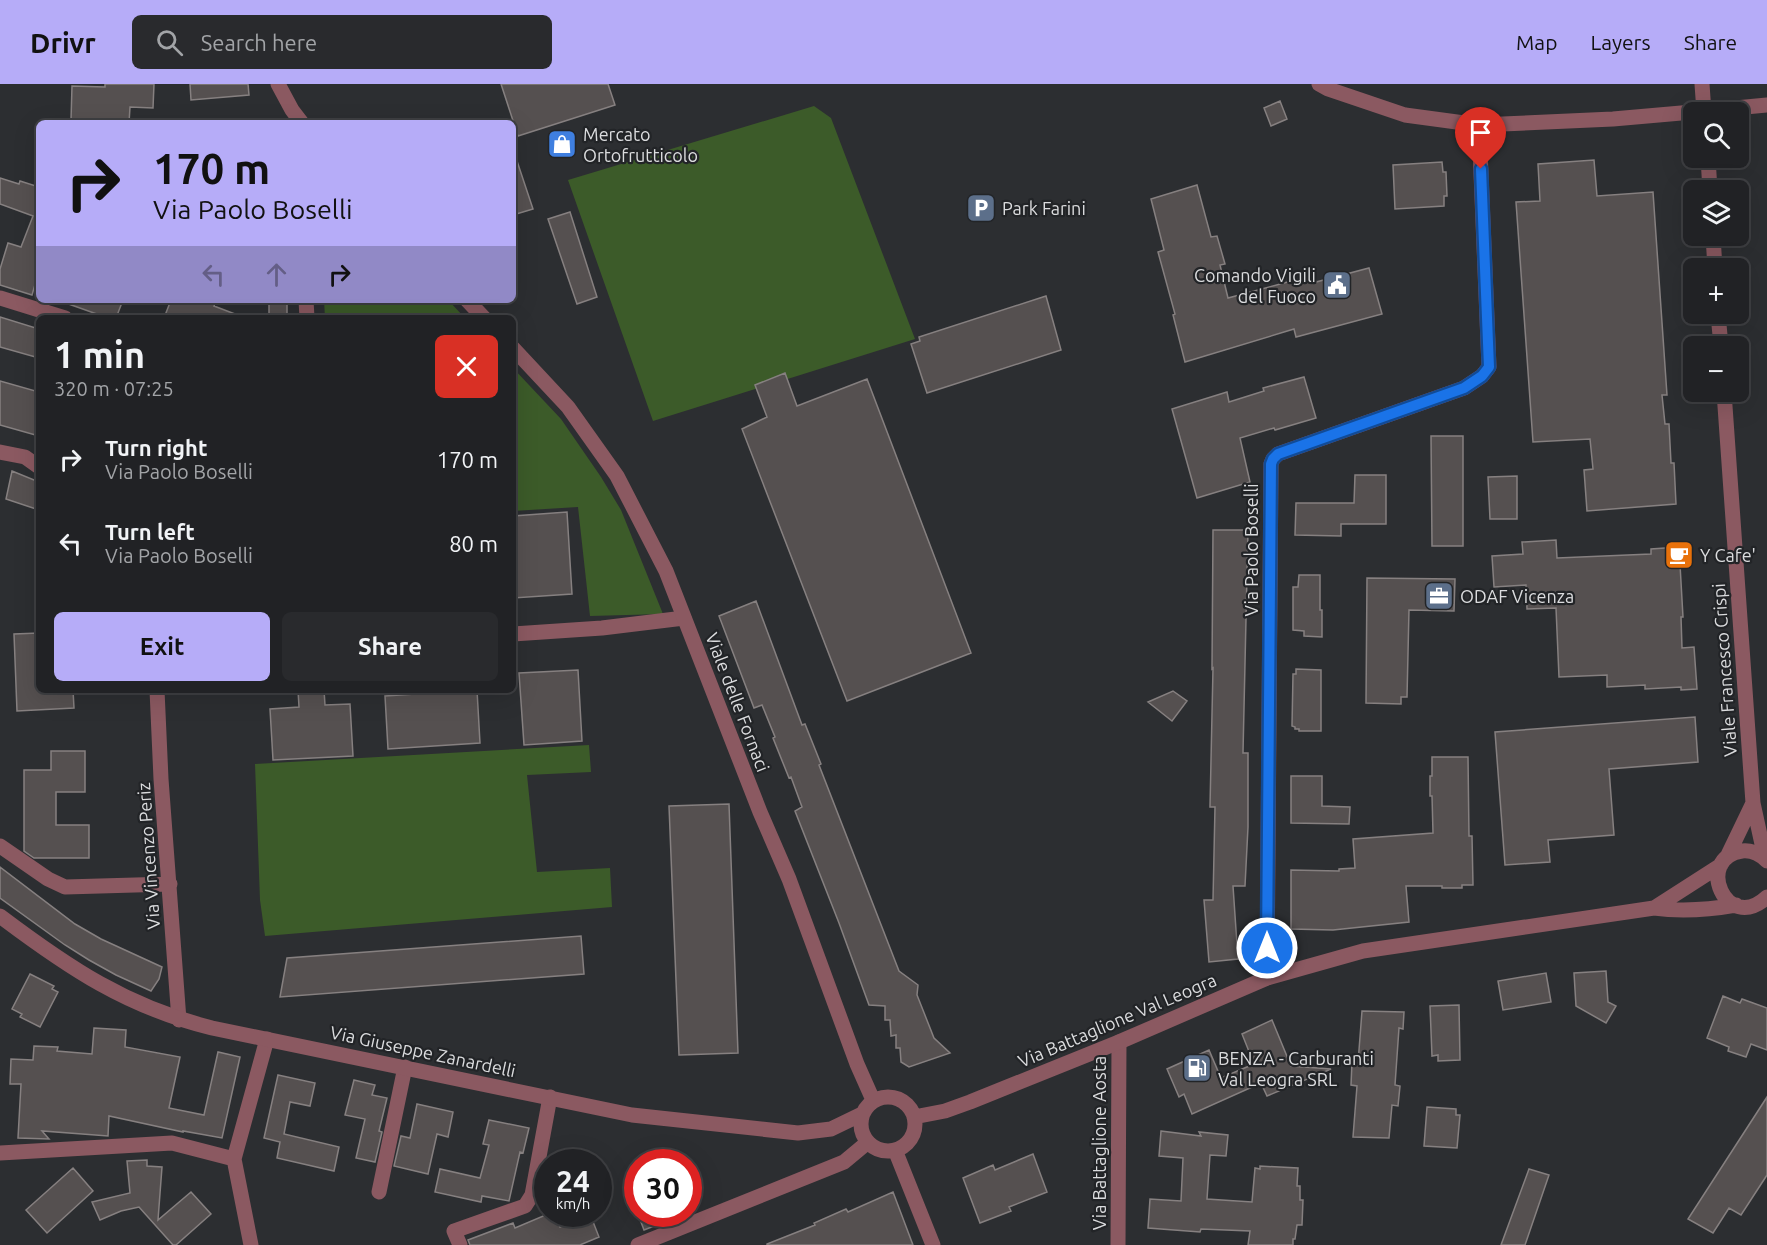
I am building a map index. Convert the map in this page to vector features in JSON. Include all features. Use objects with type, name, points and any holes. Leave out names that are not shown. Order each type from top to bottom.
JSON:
[{"type":"street","points":[[278,84],[300,120]]},
{"type":"street","points":[[1319,84],[1405,115],[1479,125],[1683,114]]},
{"type":"street","points":[[1702,84],[1703,102]]},
{"type":"street","points":[[1749,107],[1767,105]]},
{"type":"street","name":"Via Paolo Boselli","points":[[1267,978],[1271,464],[1278,454],[1464,388],[1482,376],[1489,367],[1479,125]]},
{"type":"street","points":[[0,298],[55,315]]},
{"type":"street","points":[[470,303],[481,315]]},
{"type":"street","name":"Viale delle Fornaci","points":[[516,351],[568,407],[617,476],[666,571],[760,812],[789,879],[857,1064],[873,1100]]},
{"type":"street","name":"Viale Francesco Crispi","points":[[1725,402],[1753,803],[1766,860]]},
{"type":"street","points":[[0,452],[25,457],[36,465]]},
{"type":"street","points":[[516,634],[602,628],[684,618]]},
{"type":"street","name":"Via Vincenzo Periz","points":[[157,693],[160,768],[179,1020]]},
{"type":"street","name":"Viale Francesco Crispi","points":[[1736,905],[1722,895],[1717,878],[1753,803]]},
{"type":"street","points":[[0,846],[48,879],[65,887],[170,884]]},
{"type":"street","name":"Viale Francesco Crispi","points":[[1724,861],[1737,852],[1746,851],[1755,852],[1766,860]]},
{"type":"street","name":"Via Battaglione Val Leogra","points":[[1653,908],[1724,861]]},
{"type":"street","points":[[1736,905],[1744,907],[1763,903]]},
{"type":"street","name":"Via Battaglione Val Leogra","points":[[914,1117],[945,1111],[970,1102],[1119,1042],[1267,978],[1363,951],[1653,908],[1673,911],[1705,910],[1736,905]]},
{"type":"street","name":"Via Giuseppe Zanardelli","points":[[0,916],[80,973],[129,999],[179,1020],[632,1115],[798,1133],[831,1129],[862,1114]]},
{"type":"street","points":[[251,1245],[234,1159],[267,1039]]},
{"type":"street","name":"Via Battaglione Aosta","points":[[1118,1245],[1119,1042]]},
{"type":"street","points":[[379,1192],[405,1067]]},
{"type":"street","points":[[885,1096],[898,1098],[909,1105],[915,1127],[912,1137],[904,1145],[895,1150],[880,1150],[868,1142],[862,1134],[860,1124],[862,1114],[864,1108],[873,1100],[885,1096]]},
{"type":"street","points":[[457,1238],[525,1206],[532,1195],[550,1097]]},
{"type":"street","points":[[638,1245],[844,1162],[868,1142]]},
{"type":"street","points":[[0,1153],[172,1143],[234,1159]]},
{"type":"street","points":[[895,1150],[933,1245]]},
{"type":"green space","points":[[814,106],[831,118],[915,339],[653,421],[568,180]]},
{"type":"green space","points":[[324,303],[451,303],[462,315],[325,315]]},
{"type":"green space","points":[[516,371],[561,419],[621,510],[663,614],[590,616],[578,507],[516,511]]},
{"type":"green space","points":[[589,745],[591,772],[527,775],[537,872],[610,868],[612,907],[265,936],[260,900],[255,764]]},
{"type":"building","points":[[105,84],[154,84],[153,108],[130,107],[129,120],[71,120],[72,86],[105,87]]},
{"type":"building","points":[[190,84],[248,84],[249,95],[191,100]]},
{"type":"building","points":[[501,84],[608,84],[615,105],[518,136],[516,120],[513,120]]},
{"type":"building","points":[[1280,101],[1287,119],[1271,126],[1264,108]]},
{"type":"building","points":[[516,158],[533,209],[516,214]]},
{"type":"building","points":[[1594,160],[1597,196],[1653,192],[1667,395],[1662,395],[1665,424],[1669,424],[1676,504],[1587,511],[1584,470],[1593,469],[1590,439],[1533,442],[1516,202],[1540,201],[1538,164]]},
{"type":"building","points":[[1442,162],[1443,172],[1446,172],[1447,196],[1444,196],[1444,206],[1395,209],[1393,165]]},
{"type":"building","points":[[0,178],[36,186],[36,281],[32,295],[0,285],[0,269],[8,243],[21,247],[33,216],[0,204]]},
{"type":"building","points":[[1197,185],[1211,237],[1217,236],[1225,264],[1220,265],[1228,298],[1314,275],[1316,282],[1369,268],[1382,314],[1296,337],[1294,329],[1185,362],[1158,252],[1164,250],[1151,199]]},
{"type":"building","points":[[570,212],[597,297],[577,304],[548,219]]},
{"type":"building","points":[[1046,296],[1061,350],[927,393],[911,344],[920,341],[919,337]]},
{"type":"building","points":[[66,303],[122,303],[117,315],[100,315]]},
{"type":"building","points":[[170,303],[216,303],[214,306],[238,315],[165,315]]},
{"type":"building","points":[[269,303],[287,303],[287,315],[269,315]]},
{"type":"building","points":[[0,317],[36,328],[36,357],[0,347]]},
{"type":"building","points":[[785,373],[797,406],[867,379],[971,653],[847,701],[742,429],[767,417],[755,385]]},
{"type":"building","points":[[1304,377],[1316,418],[1240,438],[1250,482],[1197,498],[1172,409],[1227,392],[1229,402],[1264,391],[1263,388]]},
{"type":"building","points":[[0,381],[36,391],[36,435],[0,425]]},
{"type":"building","points":[[1431,436],[1463,436],[1463,546],[1432,546]]},
{"type":"building","points":[[12,471],[36,481],[36,509],[6,499]]},
{"type":"building","points":[[1355,475],[1386,475],[1386,524],[1341,524],[1341,536],[1295,535],[1296,503],[1354,503]]},
{"type":"building","points":[[1517,476],[1517,519],[1490,519],[1488,477]]},
{"type":"building","points":[[567,512],[572,594],[516,598],[516,516]]},
{"type":"building","points":[[1213,530],[1248,530],[1243,753],[1248,753],[1248,827],[1245,886],[1233,886],[1238,959],[1209,962],[1204,900],[1213,900],[1215,807],[1210,807]]},
{"type":"building","points":[[1556,540],[1557,558],[1651,554],[1651,549],[1679,547],[1683,617],[1681,617],[1682,648],[1694,647],[1697,689],[1681,690],[1681,687],[1645,689],[1645,685],[1607,687],[1607,675],[1559,677],[1556,608],[1527,609],[1526,585],[1494,587],[1492,556],[1523,554],[1522,542]]},
{"type":"building","points":[[1299,575],[1320,575],[1322,637],[1304,636],[1304,631],[1293,630],[1293,587],[1298,587]]},
{"type":"building","points":[[1367,578],[1455,579],[1454,611],[1409,610],[1407,697],[1401,697],[1401,704],[1366,703]]},
{"type":"building","points":[[756,601],[802,725],[805,724],[821,764],[819,765],[899,971],[918,985],[917,995],[934,1038],[950,1053],[909,1067],[901,1062],[900,1048],[896,1048],[896,1035],[891,1036],[890,1020],[885,1020],[885,1006],[869,1005],[795,811],[802,807],[791,777],[789,778],[762,705],[754,708],[719,616]]},
{"type":"building","points":[[36,633],[36,693],[73,693],[74,708],[17,711],[14,634]]},
{"type":"building","points":[[1296,669],[1321,670],[1321,731],[1299,731],[1292,726],[1293,674],[1296,674]]},
{"type":"building","points":[[578,670],[582,741],[524,745],[519,673]]},
{"type":"building","points":[[1173,691],[1187,701],[1172,721],[1148,702]]},
{"type":"building","points":[[298,693],[324,693],[325,705],[350,704],[353,756],[273,760],[270,709],[299,707]]},
{"type":"building","points":[[477,693],[480,743],[388,749],[385,696]]},
{"type":"building","points":[[1695,717],[1698,762],[1609,769],[1614,835],[1548,840],[1550,862],[1505,865],[1495,732]]},
{"type":"building","points":[[51,751],[85,751],[85,792],[56,792],[56,825],[89,825],[89,858],[34,858],[24,851],[24,770],[51,770]]},
{"type":"building","points":[[1432,757],[1468,757],[1469,836],[1472,836],[1473,885],[1462,885],[1462,888],[1406,886],[1409,922],[1333,930],[1291,929],[1291,870],[1339,871],[1339,869],[1355,868],[1353,839],[1433,833],[1432,796],[1430,796]]},
{"type":"building","points":[[1291,776],[1322,776],[1322,806],[1350,807],[1349,824],[1291,823]]},
{"type":"building","points":[[729,804],[738,1053],[679,1055],[669,806]]},
{"type":"building","points":[[0,867],[75,924],[101,939],[162,967],[159,979],[151,991],[89,960],[0,898]]},
{"type":"building","points":[[581,936],[584,974],[280,997],[287,958]]},
{"type":"building","points":[[1606,971],[1608,1002],[1616,1006],[1606,1023],[1576,1006],[1574,973]]},
{"type":"building","points":[[1546,973],[1551,1002],[1503,1010],[1498,981]]},
{"type":"building","points":[[30,974],[54,986],[52,989],[58,992],[40,1027],[20,1017],[22,1014],[12,1009]]},
{"type":"building","points":[[1723,996],[1740,1003],[1742,999],[1767,1008],[1767,1050],[1751,1044],[1746,1057],[1728,1051],[1729,1047],[1707,1038]]},
{"type":"building","points":[[1459,1005],[1460,1060],[1438,1061],[1438,1055],[1432,1056],[1430,1006]]},
{"type":"building","points":[[1362,1011],[1404,1012],[1403,1029],[1399,1028],[1395,1085],[1400,1086],[1398,1106],[1392,1105],[1389,1138],[1353,1137],[1357,1086],[1351,1085],[1352,1062],[1358,1063]]},
{"type":"building","points":[[1272,1020],[1291,1066],[1331,1069],[1267,1096],[1261,1083],[1192,1114],[1184,1094],[1179,1097],[1167,1069],[1209,1050],[1221,1078],[1254,1064],[1242,1034]]},
{"type":"building","points":[[94,1028],[126,1030],[125,1047],[180,1057],[169,1108],[204,1115],[218,1052],[240,1057],[222,1138],[109,1116],[108,1136],[42,1131],[49,1139],[18,1138],[21,1084],[10,1084],[11,1059],[33,1060],[34,1046],[58,1047],[57,1051],[92,1054]]},
{"type":"building","points":[[278,1075],[315,1083],[310,1106],[290,1102],[284,1134],[339,1147],[334,1171],[277,1158],[280,1142],[264,1138]]},
{"type":"building","points":[[354,1080],[375,1085],[372,1095],[387,1098],[375,1162],[356,1158],[365,1119],[345,1115]]},
{"type":"building","points":[[1767,1097],[1767,1175],[1741,1215],[1729,1208],[1713,1233],[1688,1219]]},
{"type":"building","points":[[417,1104],[453,1112],[448,1137],[437,1134],[428,1174],[394,1166],[401,1136],[410,1138]]},
{"type":"building","points":[[1427,1107],[1456,1109],[1456,1115],[1460,1115],[1457,1148],[1424,1146]]},
{"type":"building","points":[[489,1120],[529,1128],[523,1153],[520,1152],[509,1201],[482,1196],[481,1202],[435,1192],[440,1169],[480,1178],[489,1145],[483,1144]]},
{"type":"building","points":[[1161,1131],[1201,1136],[1199,1132],[1228,1135],[1226,1156],[1210,1155],[1207,1199],[1252,1202],[1255,1168],[1260,1169],[1260,1166],[1298,1168],[1297,1186],[1300,1186],[1300,1200],[1303,1200],[1302,1225],[1297,1225],[1293,1245],[1248,1245],[1250,1231],[1201,1229],[1200,1232],[1148,1228],[1150,1199],[1181,1201],[1183,1158],[1159,1156]]},
{"type":"building","points":[[1033,1154],[1047,1192],[1009,1207],[1011,1211],[980,1223],[963,1178],[993,1165],[995,1170]]},
{"type":"building","points":[[147,1160],[147,1166],[162,1167],[158,1220],[191,1192],[211,1214],[176,1245],[173,1245],[139,1207],[121,1211],[100,1220],[92,1202],[130,1193],[127,1161]]},
{"type":"building","points":[[73,1168],[93,1191],[47,1233],[26,1210]]},
{"type":"building","points":[[1529,1169],[1549,1175],[1525,1245],[1501,1245]]},
{"type":"building","points":[[893,1192],[913,1245],[767,1245],[846,1209],[848,1212]]},
{"type":"building","points":[[534,1220],[534,1227],[595,1227],[599,1237],[580,1245],[470,1245],[468,1240],[513,1223],[515,1228]]},
{"type":"place","name":"Mercato Ortofrutticolo","points":[[562,144]]},
{"type":"place","name":"Park Farini","points":[[981,208]]},
{"type":"place","name":"Comando Vigili del Fuoco","points":[[1337,285]]},
{"type":"place","name":"Y Cafe'","points":[[1679,555]]},
{"type":"place","name":"ODAF Vicenza","points":[[1439,596]]},
{"type":"place","name":"BENZA - Carburanti Val Leogra SRL","points":[[1197,1068]]},
{"type":"route","points":[[1267,948],[1271,464],[1278,454],[1464,388],[1482,376],[1489,367],[1481,169]]}]
